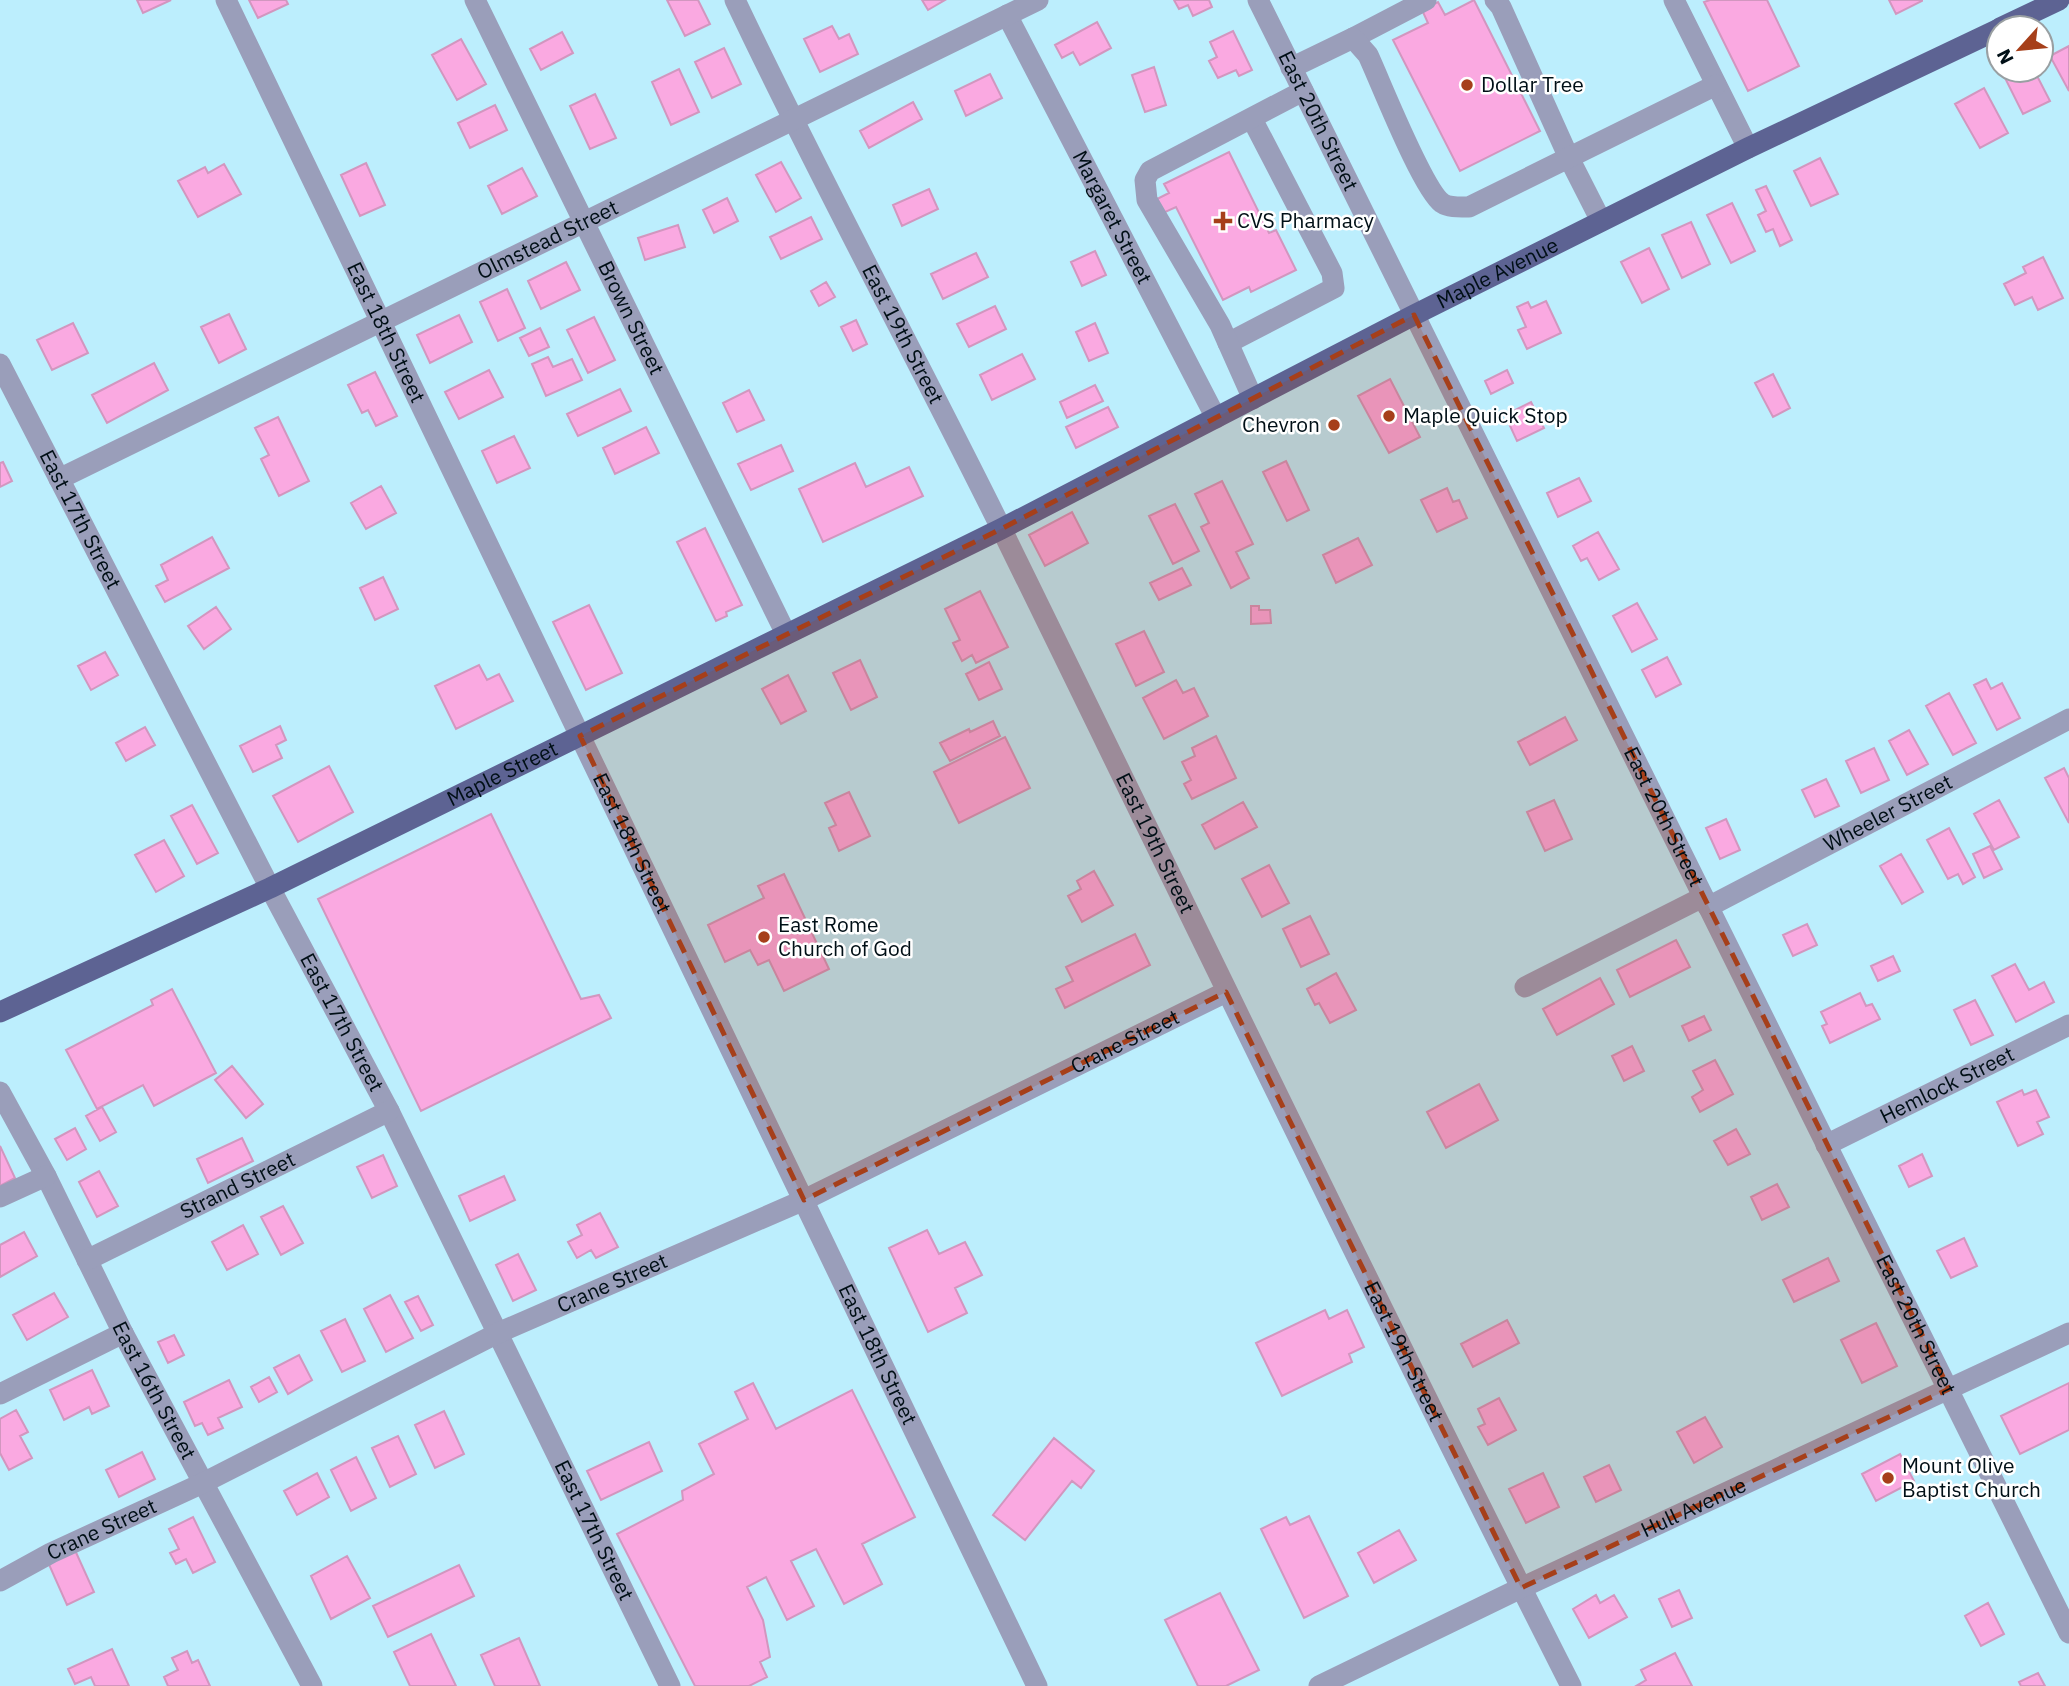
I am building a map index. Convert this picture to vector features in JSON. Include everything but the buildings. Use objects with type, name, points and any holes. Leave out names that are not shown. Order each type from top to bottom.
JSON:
[{"type":"main road","name":"Maple Avenue","points":[[2030,14],[2059,0]]},
{"type":"main road","name":"Maple Avenue","points":[[1001,528],[1601,221],[1985,35]]},
{"type":"main road","name":"Maple Street","points":[[0,1012],[270,888],[1001,528]]},
{"type":"street","name":"East 18th Street","points":[[226,0],[1037,1686]]},
{"type":"street","name":"Brown Street","points":[[475,0],[786,634]]},
{"type":"street","name":"East 19th Street","points":[[735,0],[792,120],[1001,528],[1226,992],[1571,1686]]},
{"type":"street","name":"Olmstead Street","points":[[59,479],[1038,0]]},
{"type":"street","name":"East 20th Street","points":[[1258,0],[2069,1633]]},
{"type":"street","points":[[1291,68],[1426,0]]},
{"type":"street","points":[[1495,0],[1501,6],[1569,158],[1601,221]]},
{"type":"street","points":[[1674,0],[1748,148]]},
{"type":"street","name":"Margaret Street","points":[[1006,15],[1216,418]]},
{"type":"street","points":[[1353,38],[1368,55],[1426,182],[1443,204],[1456,207],[1469,207],[1716,85]]},
{"type":"street","points":[[1253,399],[1224,334],[1147,200],[1145,180],[1150,171],[1303,91]]},
{"type":"street","points":[[1224,334],[1334,288],[1332,273],[1252,119]]},
{"type":"street","name":"East 17th Street","points":[[0,364],[270,888],[389,1111],[670,1686]]},
{"type":"street","name":"Wheeler Street","points":[[1525,987],[1706,902],[2069,719]]},
{"type":"street","name":"Crane Street","points":[[0,1581],[51,1553],[203,1483],[498,1333],[804,1200],[1226,992]]},
{"type":"street","name":"Hemlock Street","points":[[1826,1145],[2069,1025]]},
{"type":"street","name":"East 16th Street","points":[[0,1092],[46,1176],[123,1334],[312,1686]]},
{"type":"street","name":"Strand Street","points":[[87,1261],[389,1111]]},
{"type":"street","points":[[0,1197],[46,1176]]},
{"type":"street","name":"Hull Avenue","points":[[1319,1686],[1521,1588],[2069,1333]]},
{"type":"street","points":[[0,1394],[123,1334]]},
{"type":"highlighted area","points":[[1414,315],[1949,1389],[1521,1588],[1226,992],[804,1200],[580,736],[1001,529]]},
{"type":"place","name":"Dollar Tree","points":[[1467,85]]},
{"type":"place","name":"CVS Pharmacy","points":[[1223,221]]},
{"type":"place","name":"Maple Quick Stop","points":[[1389,416]]},
{"type":"place","name":"Chevron","points":[[1334,425]]},
{"type":"place","name":"East Rome Church of God","points":[[764,937]]},
{"type":"place","name":"Mount Olive Baptist Church","points":[[1888,1478]]}]
